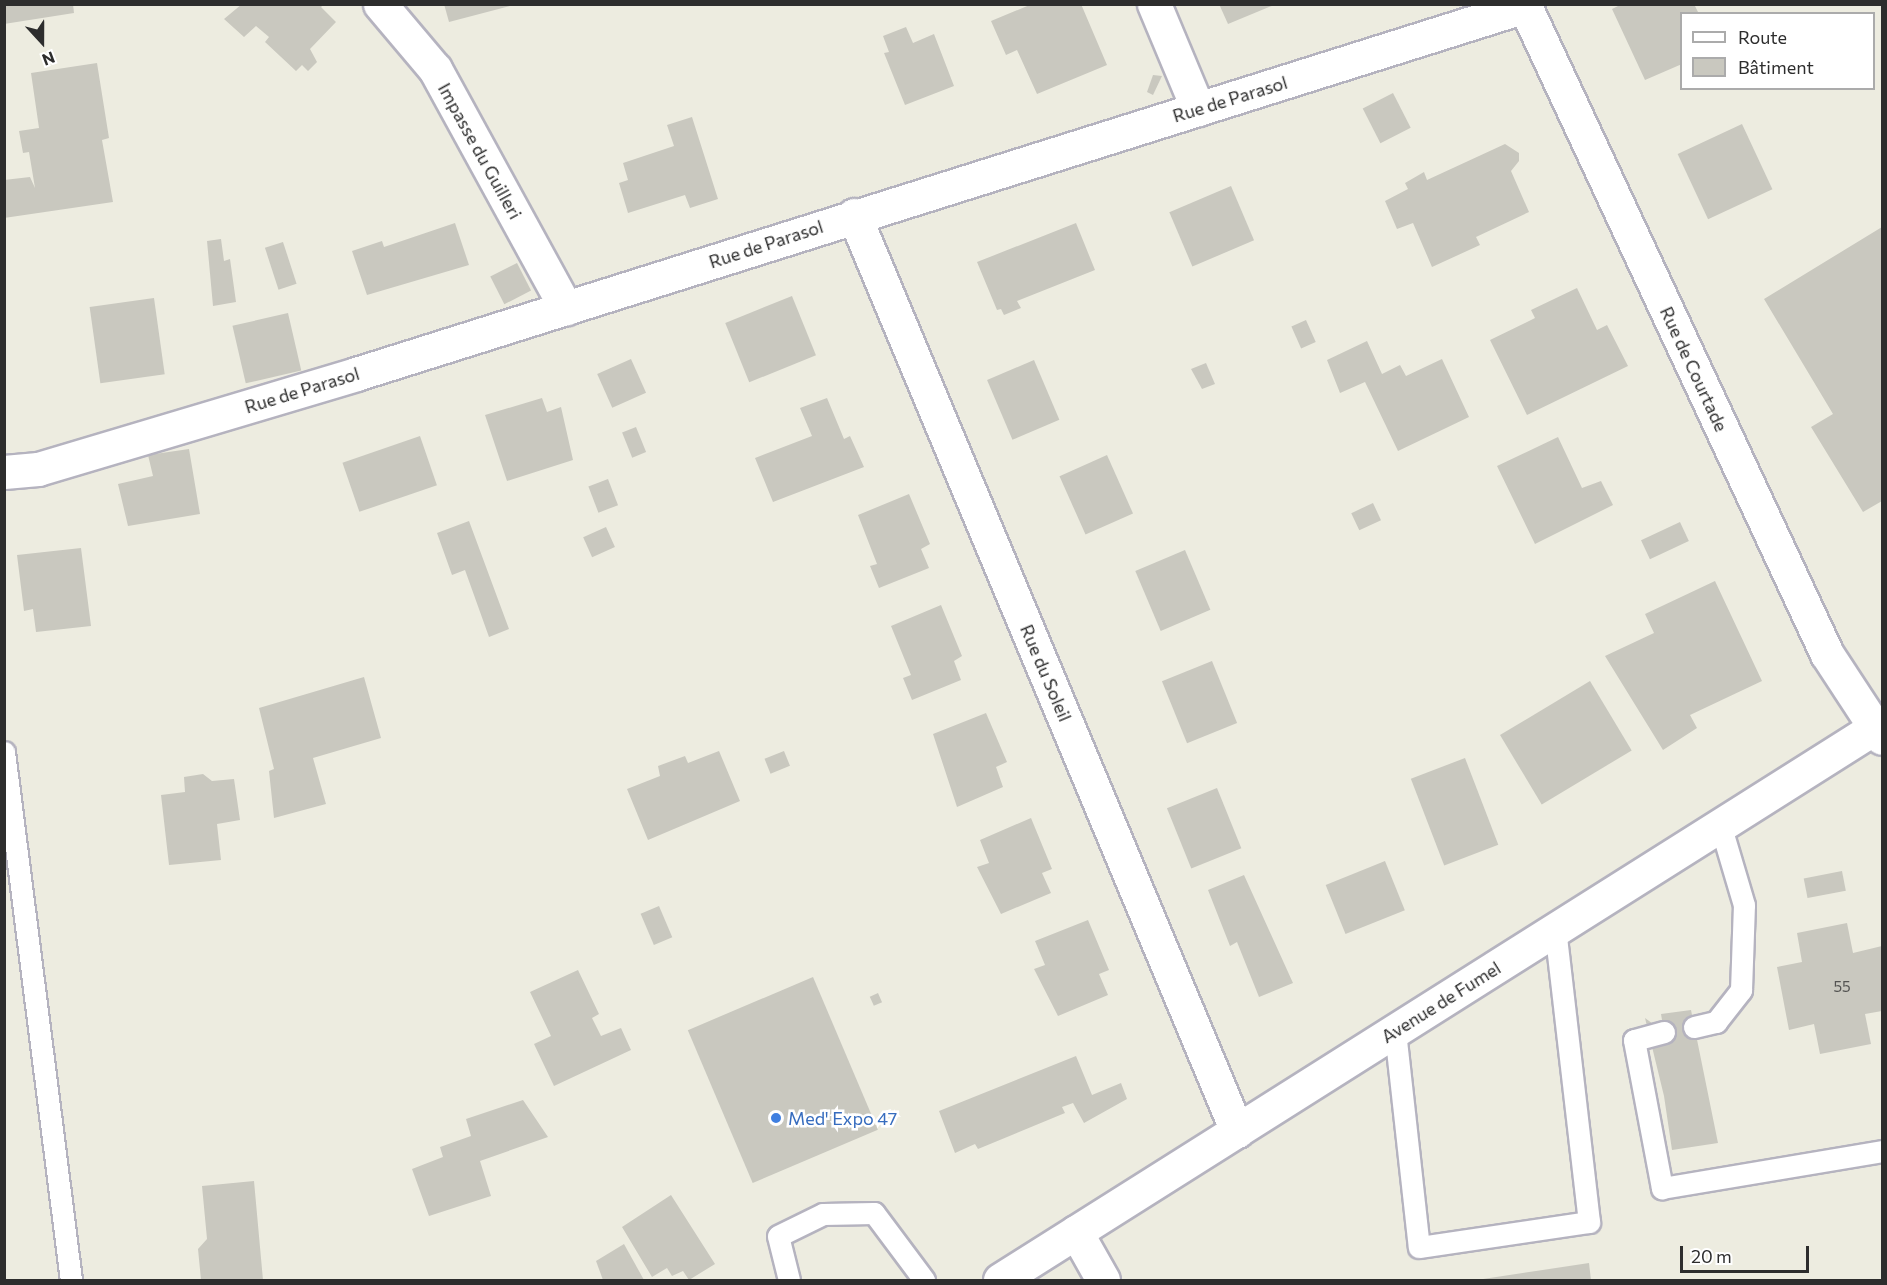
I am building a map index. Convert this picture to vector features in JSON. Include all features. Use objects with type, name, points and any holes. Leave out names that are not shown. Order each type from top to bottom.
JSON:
[{"type":"street","name":"Impasse du Guilleri","points":[[380,4],[435,69],[566,308]]},
{"type":"street","points":[[1154,4],[1198,109]]},
{"type":"street","name":"Rue de Parasol","points":[[4,472],[38,470],[566,308],[854,215],[1525,5]]},
{"type":"street","name":"Rue de Courtade","points":[[1525,5],[1827,654],[1880,730]]},
{"type":"street","name":"Rue du Soleil","points":[[854,215],[1237,1131]]},
{"type":"street","name":"Avenue de Fumel","points":[[1000,1281],[1720,824],[1880,730]]},
{"type":"street","points":[[1076,1232],[1104,1281]]},
{"type":"lane","points":[[4,752],[70,1281]]},
{"type":"lane","points":[[1694,1027],[1716,1022],[1741,990],[1744,905],[1720,824]]},
{"type":"lane","points":[[1395,1031],[1419,1247],[1589,1222],[1555,930]]},
{"type":"lane","points":[[1664,1032],[1634,1040],[1662,1188],[1882,1151]]},
{"type":"lane","points":[[789,1281],[778,1236],[823,1214],[874,1213],[924,1281]]},
{"type":"building","points":[[4,4],[73,4],[74,13],[4,24]]},
{"type":"building","points":[[242,4],[324,4],[321,7],[336,22],[310,49],[317,62],[308,71],[302,65],[296,71],[265,42],[269,37],[256,26],[244,37],[224,19]]},
{"type":"building","points":[[444,4],[514,4],[514,5],[449,22]]},
{"type":"building","points":[[1032,4],[1081,4],[1107,65],[1037,94],[1017,50],[1006,55],[991,21]]},
{"type":"building","points":[[1219,4],[1274,4],[1274,5],[1228,24]]},
{"type":"building","points":[[1622,4],[1694,4],[1698,12],[1680,12],[1680,65],[1645,80],[1612,9]]},
{"type":"building","points":[[906,27],[913,43],[934,34],[954,86],[905,105],[884,53],[889,52],[883,36]]},
{"type":"building","points":[[97,63],[109,138],[102,140],[113,202],[4,218],[4,180],[30,177],[35,188],[29,152],[23,153],[19,131],[39,128],[31,73]]},
{"type":"building","points":[[1153,75],[1162,76],[1153,95],[1147,92]]},
{"type":"building","points":[[1393,93],[1411,128],[1380,143],[1363,108]]},
{"type":"building","points":[[692,117],[718,199],[690,208],[685,195],[628,213],[619,183],[628,180],[623,163],[674,146],[667,125]]},
{"type":"building","points":[[1742,124],[1772,189],[1708,219],[1678,154]]},
{"type":"building","points":[[1505,144],[1519,153],[1519,161],[1511,171],[1529,212],[1476,237],[1480,245],[1432,267],[1413,223],[1397,229],[1385,201],[1408,189],[1405,183],[1424,172],[1427,180]]},
{"type":"building","points":[[1231,186],[1254,240],[1192,266],[1169,212]]},
{"type":"building","points":[[455,223],[469,265],[367,295],[352,251],[382,241],[384,247]]},
{"type":"building","points":[[1076,223],[1095,270],[1017,301],[1021,308],[1004,315],[1001,309],[997,310],[977,262]]},
{"type":"building","points":[[1882,227],[1882,501],[1863,512],[1811,427],[1833,414],[1764,299]]},
{"type":"building","points":[[221,239],[224,261],[230,259],[236,302],[213,306],[207,241]]},
{"type":"building","points":[[283,242],[297,284],[279,290],[265,248]]},
{"type":"building","points":[[517,263],[531,291],[504,304],[490,277]]},
{"type":"building","points":[[1577,288],[1597,330],[1607,325],[1628,366],[1527,415],[1490,340],[1535,318],[1531,310]]},
{"type":"building","points":[[792,296],[816,355],[749,382],[725,323]]},
{"type":"building","points":[[154,298],[165,374],[100,383],[90,307]]},
{"type":"building","points":[[288,313],[301,370],[246,383],[232,326]]},
{"type":"building","points":[[1306,320],[1316,342],[1301,348],[1291,327]]},
{"type":"building","points":[[1367,341],[1382,374],[1400,365],[1406,376],[1442,359],[1469,417],[1398,451],[1365,382],[1340,393],[1327,360]]},
{"type":"building","points":[[631,359],[646,393],[612,408],[597,374]]},
{"type":"building","points":[[1034,360],[1059,420],[1012,440],[987,380]]},
{"type":"building","points":[[1206,363],[1215,384],[1202,389],[1191,369]]},
{"type":"building","points":[[542,398],[547,412],[561,407],[573,460],[507,481],[485,415]]},
{"type":"building","points":[[827,398],[844,439],[850,436],[864,467],[773,502],[755,458],[812,436],[800,408]]},
{"type":"building","points":[[636,427],[646,452],[632,458],[622,433]]},
{"type":"building","points":[[420,436],[437,485],[359,512],[342,463]]},
{"type":"building","points":[[1558,437],[1582,488],[1601,481],[1613,505],[1535,544],[1497,466]]},
{"type":"building","points":[[189,449],[200,514],[128,526],[118,484],[153,476],[148,455]]},
{"type":"building","points":[[1107,455],[1133,513],[1086,535],[1059,476]]},
{"type":"building","points":[[608,479],[618,505],[598,513],[588,487]]},
{"type":"building","points":[[909,494],[930,544],[921,549],[929,568],[879,588],[870,566],[877,564],[858,515]]},
{"type":"building","points":[[1373,503],[1381,520],[1359,530],[1351,513]]},
{"type":"building","points":[[469,521],[509,629],[489,637],[465,570],[452,575],[437,533]]},
{"type":"building","points":[[1680,522],[1689,541],[1650,559],[1641,540]]},
{"type":"building","points":[[606,527],[615,547],[592,557],[583,537]]},
{"type":"building","points":[[81,548],[91,626],[36,632],[33,609],[24,611],[17,555]]},
{"type":"building","points":[[1185,550],[1210,610],[1161,631],[1135,571]]},
{"type":"building","points":[[1715,581],[1762,681],[1690,715],[1697,728],[1663,750],[1605,656],[1654,633],[1645,614]]},
{"type":"building","points":[[941,605],[962,656],[954,661],[961,680],[912,700],[903,678],[911,675],[891,626]]},
{"type":"building","points":[[1212,661],[1237,723],[1187,743],[1162,681]]},
{"type":"building","points":[[364,677],[381,738],[313,758],[326,804],[274,818],[269,771],[274,769],[259,708]]},
{"type":"building","points":[[1590,681],[1632,750],[1542,805],[1500,735]]},
{"type":"building","points":[[986,713],[1007,762],[996,767],[1003,787],[957,807],[933,734]]},
{"type":"building","points":[[719,751],[740,801],[648,840],[627,789],[660,776],[658,766],[685,756],[688,763]]},
{"type":"building","points":[[784,751],[790,766],[771,774],[765,759]]},
{"type":"building","points":[[1465,758],[1498,845],[1444,866],[1411,779]]},
{"type":"building","points":[[203,774],[212,781],[234,779],[240,820],[217,824],[221,860],[169,865],[161,795],[185,792],[184,777]]},
{"type":"building","points":[[1217,788],[1241,848],[1191,868],[1167,808]]},
{"type":"building","points":[[1031,818],[1052,869],[1042,873],[1051,893],[1001,914],[977,867],[989,863],[980,840]]},
{"type":"building","points":[[1385,861],[1405,910],[1346,934],[1326,885]]},
{"type":"building","points":[[1842,871],[1846,891],[1808,898],[1804,878]]},
{"type":"building","points":[[1244,875],[1293,983],[1259,997],[1237,942],[1230,946],[1208,890]]},
{"type":"building","points":[[659,906],[672,937],[654,945],[641,914]]},
{"type":"building","points":[[1088,920],[1109,970],[1099,974],[1108,995],[1058,1016],[1034,969],[1045,965],[1035,941]]},
{"type":"building","points":[[1847,923],[1853,953],[1882,946],[1882,1011],[1865,1014],[1871,1044],[1820,1054],[1814,1024],[1789,1030],[1777,967],[1802,962],[1797,933]]},
{"type":"building","points":[[578,970],[599,1014],[592,1018],[601,1036],[621,1028],[631,1050],[554,1086],[534,1044],[551,1036],[530,992]]},
{"type":"building","points":[[813,977],[878,1130],[753,1183],[688,1030]]},
{"type":"building","points":[[878,993],[882,1002],[874,1006],[870,997]]},
{"type":"building","points":[[1691,1010],[1718,1143],[1672,1150],[1664,1096],[1645,1018],[1664,1032],[1661,1014]]},
{"type":"building","points":[[1076,1056],[1092,1095],[1121,1083],[1127,1099],[1084,1123],[1073,1103],[1062,1107],[1065,1113],[978,1149],[975,1144],[955,1153],[939,1111]]},
{"type":"building","points":[[523,1100],[548,1137],[480,1161],[491,1196],[429,1216],[412,1169],[443,1157],[440,1147],[471,1136],[466,1119]]},
{"type":"building","points":[[254,1181],[263,1280],[201,1280],[198,1249],[207,1239],[202,1186]]},
{"type":"building","points":[[671,1195],[715,1264],[689,1280],[683,1271],[672,1276],[667,1268],[652,1277],[622,1227]]},
{"type":"building","points":[[624,1244],[644,1280],[603,1280],[596,1261]]},
{"type":"building","points":[[1589,1263],[1591,1280],[1483,1280],[1483,1279]]},
{"type":"place","name":"Med' Expo 47","points":[[776,1118]]}]
